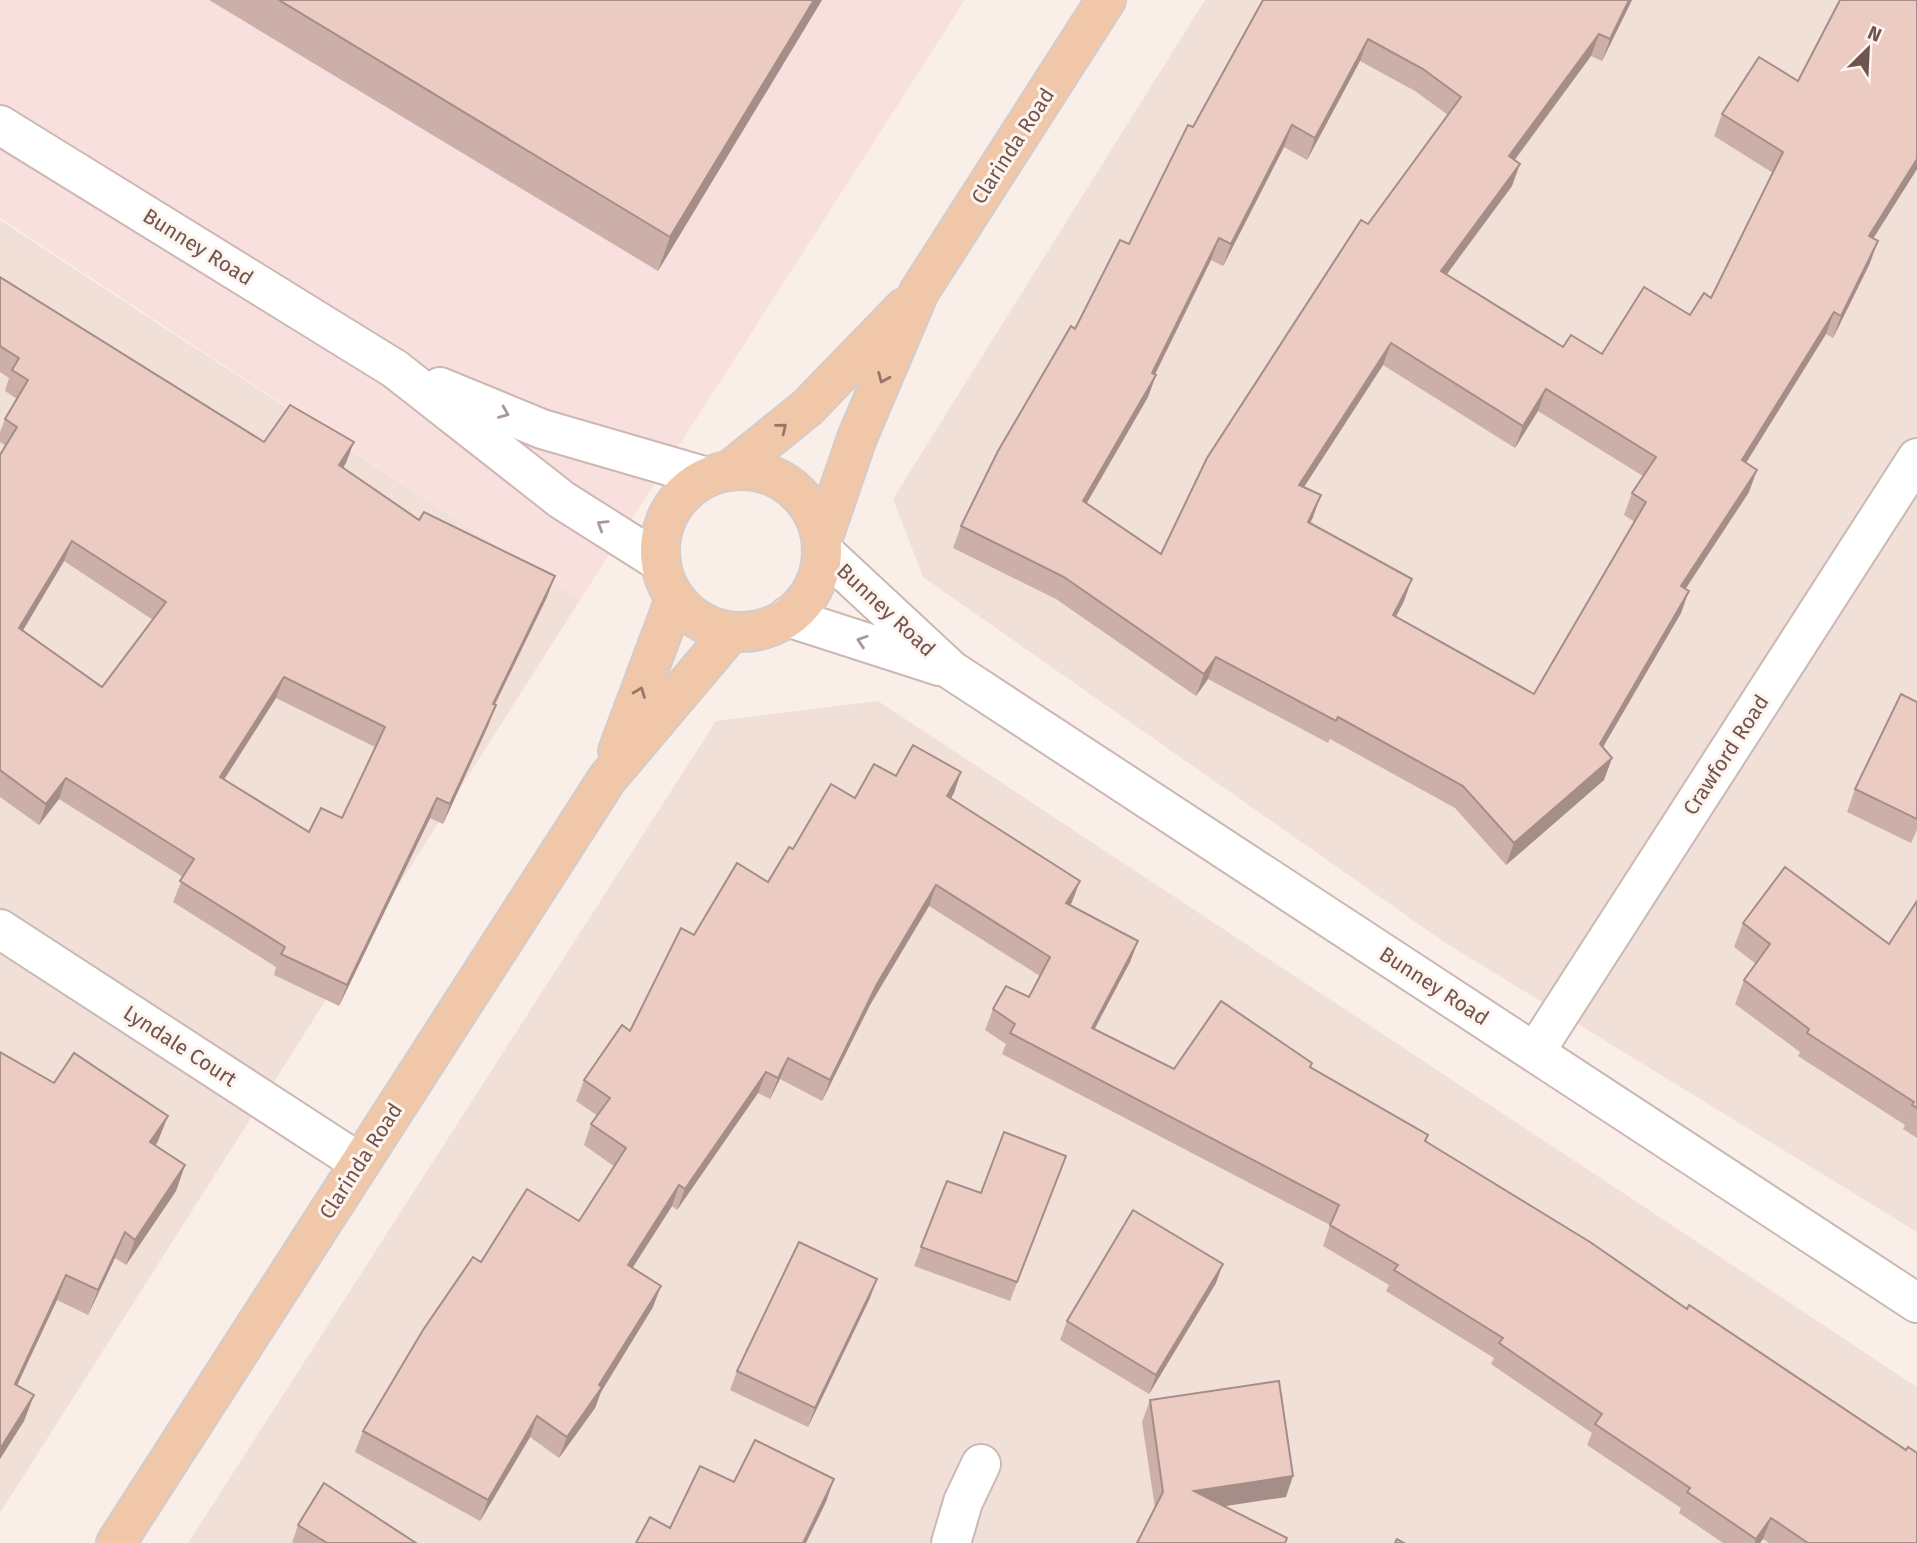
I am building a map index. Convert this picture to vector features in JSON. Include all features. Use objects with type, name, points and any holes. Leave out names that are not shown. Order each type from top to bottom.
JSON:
[{"type":"main road","name":"Clarinda Road","points":[[822,545],[857,438],[919,292],[1106,0]]},
{"type":"main road","name":"Clarinda Road","points":[[718,474],[807,408],[919,292]]},
{"type":"main road","points":[[755,471],[779,480],[799,495],[814,516],[822,545],[818,575],[807,600],[787,617],[761,629],[731,632],[709,626],[690,615],[675,599],[665,581],[660,562],[660,536],[669,512],[685,491],[718,474],[755,471]]},
{"type":"main road","name":"Clarinda Road","points":[[607,779],[675,599]]},
{"type":"main road","name":"Clarinda Road","points":[[116,1543],[607,779],[731,632]]},
{"type":"street","name":"Bunney Road","points":[[0,125],[396,369],[562,500],[660,562]]},
{"type":"street","name":"Bunney Road","points":[[396,369],[542,429],[718,474]]},
{"type":"street","name":"Crawford Road","points":[[1535,1052],[1917,458]]},
{"type":"street","name":"Bunney Road","points":[[822,545],[951,670],[1917,1303]]},
{"type":"street","name":"Bunney Road","points":[[787,617],[951,670]]},
{"type":"street","name":"Lyndale Court","points":[[0,929],[359,1163]]},
{"type":"street","points":[[951,1543],[963,1502],[981,1464]]},
{"type":"shaded area","points":[[0,0],[965,0],[580,600],[0,218]]},
{"type":"shaded area","points":[[1205,0],[1917,0],[1917,1232],[1444,942],[923,577],[893,499]]},
{"type":"shaded area","points":[[0,220],[580,600],[0,1513]]},
{"type":"shaded area","points":[[878,701],[1917,1387],[1917,1543],[188,1543],[716,721]]},
{"type":"building","points":[[279,0],[814,0],[670,237]]},
{"type":"building","points":[[1263,0],[1629,0],[1610,39],[1599,34],[1509,156],[1520,164],[1441,271],[1563,347],[1571,335],[1602,354],[1644,287],[1690,315],[1704,293],[1711,298],[1783,152],[1722,114],[1759,57],[1798,81],[1840,0],[1917,0],[1917,159],[1869,236],[1878,241],[1841,316],[1834,312],[1742,460],[1757,470],[1681,586],[1689,591],[1600,744],[1612,758],[1514,843],[1463,786],[1338,717],[1336,721],[1216,657],[1204,674],[1064,577],[961,526],[998,451],[1071,326],[1075,329],[1120,240],[1129,244],[1188,125],[1193,127]],"holes":[[[1368,39],[1423,69],[1461,97],[1368,224],[1361,220],[1207,458],[1161,554],[1083,501],[1156,375],[1152,373],[1219,238],[1231,244],[1292,125],[1315,138]],[[1391,343],[1523,426],[1546,389],[1656,457],[1632,493],[1646,502],[1534,694],[1393,615],[1412,579],[1308,522],[1321,495],[1299,485]]]},
{"type":"building","points":[[0,277],[264,442],[290,405],[354,442],[339,465],[419,520],[424,512],[555,576],[493,704],[496,705],[450,804],[437,798],[347,985],[281,954],[285,947],[180,881],[194,859],[66,778],[46,804],[0,770],[0,455],[17,427],[5,419],[28,380],[12,370],[19,358],[0,346]],"holes":[[[72,541],[166,602],[102,687],[19,628]],[[284,677],[385,727],[342,818],[321,808],[309,832],[220,777]]]},
{"type":"building","points":[[1901,694],[1917,702],[1917,819],[1855,789]]},
{"type":"building","points":[[913,745],[961,772],[947,796],[1080,881],[1066,903],[1138,941],[1092,1028],[1174,1069],[1221,1001],[1312,1063],[1310,1067],[1428,1135],[1425,1141],[1590,1242],[1687,1309],[1689,1305],[1906,1450],[1908,1447],[1917,1453],[1917,1543],[1808,1543],[1771,1518],[1756,1539],[1687,1492],[1690,1488],[1595,1424],[1602,1414],[1499,1343],[1503,1338],[1394,1270],[1398,1265],[1330,1225],[1339,1205],[1010,1033],[1015,1024],[993,1009],[1006,986],[1029,997],[1050,957],[936,885],[877,984],[830,1080],[788,1058],[778,1078],[766,1072],[685,1189],[679,1185],[628,1265],[661,1286],[599,1385],[602,1387],[567,1437],[537,1416],[488,1500],[363,1431],[423,1330],[473,1257],[481,1262],[527,1189],[579,1221],[626,1148],[591,1124],[610,1098],[584,1080],[622,1025],[630,1031],[681,928],[694,935],[737,863],[768,882],[789,847],[793,849],[831,784],[855,798],[874,764],[896,776]]},
{"type":"building","points":[[1785,867],[1889,944],[1917,901],[1917,1108],[1912,1105],[1914,1102],[1807,1033],[1809,1029],[1744,980],[1770,944],[1743,923]]},
{"type":"building","points":[[0,1052],[54,1083],[74,1053],[168,1116],[150,1142],[185,1165],[135,1240],[125,1232],[98,1290],[66,1275],[15,1384],[34,1395],[0,1449]]},
{"type":"building","points":[[1004,1132],[1066,1156],[1017,1282],[921,1247],[947,1181],[981,1193]]},
{"type":"building","points":[[1133,1210],[1223,1264],[1156,1375],[1067,1321]]},
{"type":"building","points":[[799,1242],[877,1279],[815,1408],[737,1371]]},
{"type":"building","points":[[1279,1381],[1293,1476],[1194,1491],[1287,1538],[1285,1543],[1137,1543],[1163,1492],[1150,1400]]},
{"type":"building","points":[[755,1440],[834,1479],[803,1543],[636,1543],[650,1517],[670,1528],[700,1466],[734,1482]]},
{"type":"building","points":[[324,1483],[416,1543],[327,1543],[298,1525]]}]
